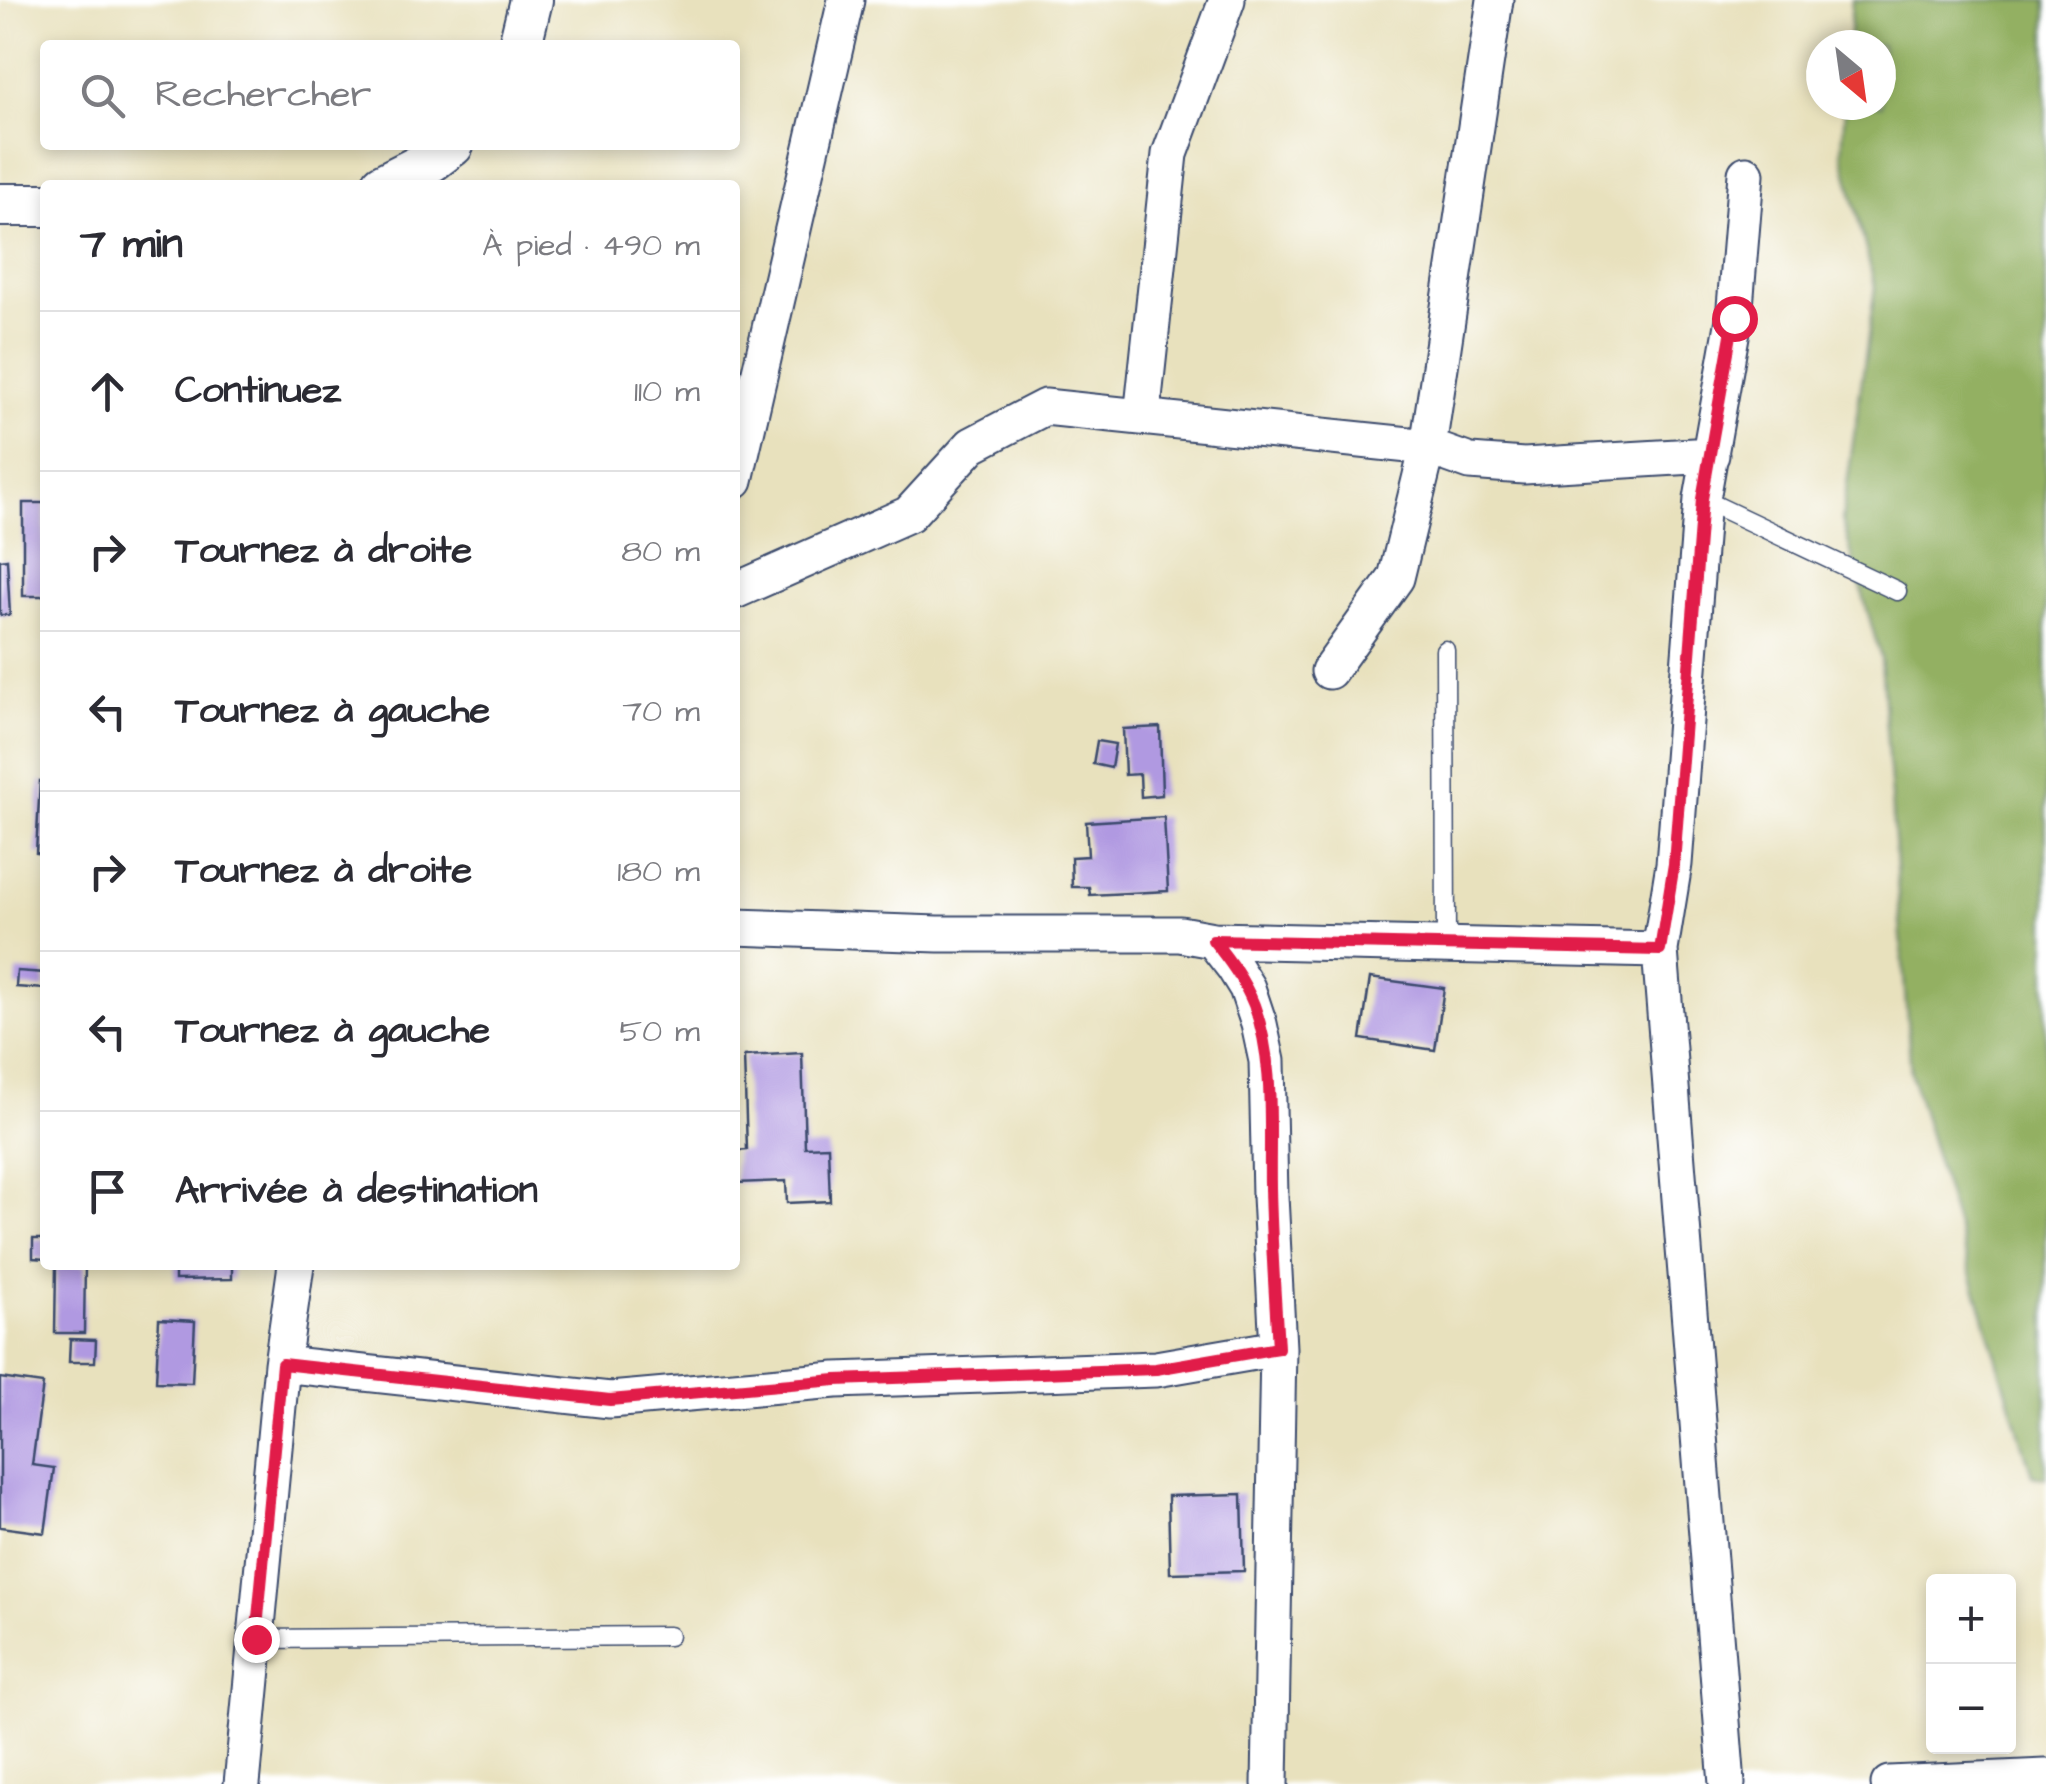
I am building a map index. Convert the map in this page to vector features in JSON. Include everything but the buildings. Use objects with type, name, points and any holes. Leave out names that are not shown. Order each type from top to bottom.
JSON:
[{"type":"street","points":[[521,40],[531,0]]},
{"type":"street","points":[[740,458],[846,0]]},
{"type":"street","points":[[1142,417],[1170,154],[1227,0]]},
{"type":"street","points":[[1329,671],[1396,578],[1428,447],[1495,0]]},
{"type":"street","points":[[396,180],[438,163]]},
{"type":"street","points":[[1727,1784],[1660,950],[1674,864],[1702,499],[1734,318],[1746,174]]},
{"type":"street","points":[[0,205],[40,205]]},
{"type":"street","points":[[740,589],[909,514],[972,445],[1045,406],[1428,447],[1470,462],[1524,466],[1710,455]]},
{"type":"street","points":[[740,927],[938,934],[1148,932],[1213,940],[1660,950]]},
{"type":"street","points":[[1213,940],[1247,988],[1267,1061],[1278,1348],[1270,1784]]},
{"type":"street","points":[[242,1784],[282,1364],[295,1270]]},
{"type":"street","points":[[282,1364],[610,1400],[836,1380],[1156,1369],[1278,1348]]},
{"type":"street","points":[[1889,1784],[2046,1776]]},
{"type":"lane","points":[[1702,499],[1897,591]]},
{"type":"lane","points":[[1445,650],[1446,945]]},
{"type":"lane","points":[[256,1639],[669,1636]]},
{"type":"green space","points":[[1852,0],[2046,0],[2046,1478],[2032,1475],[1911,1075],[1881,659],[1842,520],[1875,287],[1842,152],[1844,120],[1896,120],[1896,30],[1850,30]]},
{"type":"route","points":[[256,1639],[282,1364],[610,1400],[836,1380],[1156,1369],[1278,1348],[1267,1061],[1247,988],[1213,940],[1660,950],[1674,864],[1702,499],[1734,318]]}]
